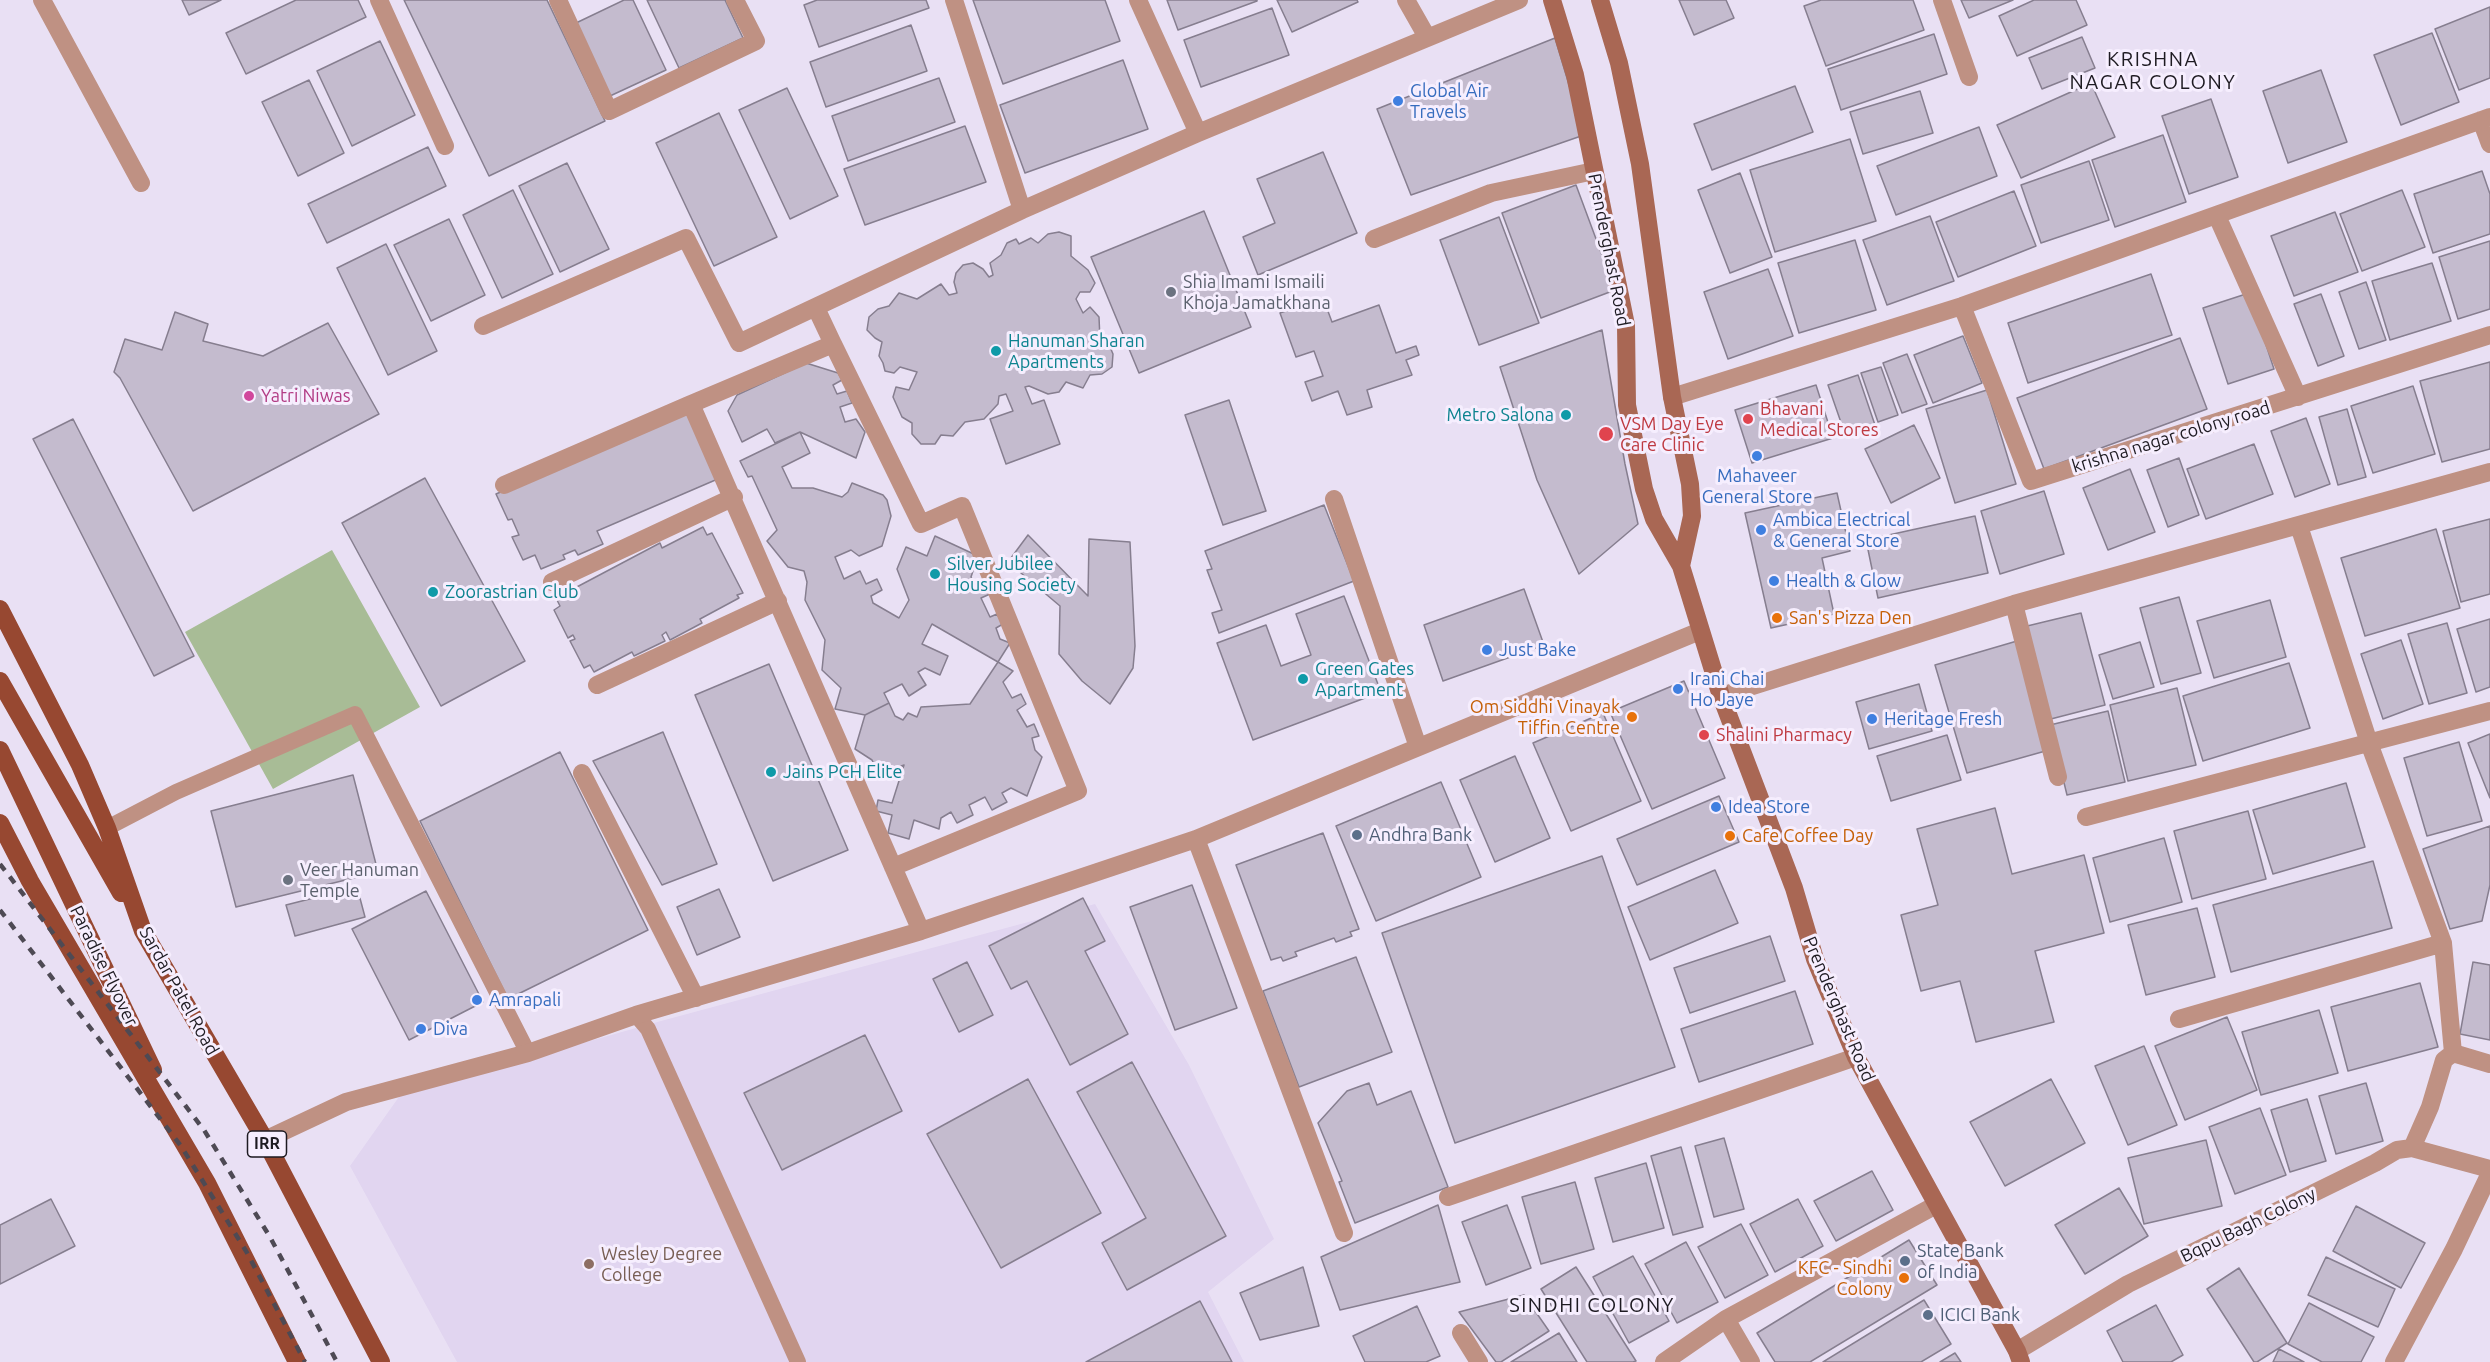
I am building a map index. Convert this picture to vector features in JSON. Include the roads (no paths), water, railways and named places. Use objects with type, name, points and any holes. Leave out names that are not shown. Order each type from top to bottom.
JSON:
[{"type":"main road","name":"Sardar Patel Road","points":[[0,609],[80,765],[107,828],[143,931],[265,1140],[381,1362]]},
{"type":"main road","name":"IRR","points":[[2,685],[143,931]]},
{"type":"main road","name":"Paradise Flyover","points":[[0,750],[207,1183]]},
{"type":"main road","points":[[0,823],[30,881],[207,1183],[297,1362]]},
{"type":"street","points":[[42,0],[141,183]]},
{"type":"street","points":[[379,0],[445,146]]},
{"type":"street","points":[[558,0],[609,111],[756,41],[735,0]]},
{"type":"street","points":[[954,0],[1022,210]]},
{"type":"street","points":[[1138,0],[1197,132]]},
{"type":"street","points":[[1406,0],[1427,37]]},
{"type":"street","points":[[483,326],[686,238],[739,343],[1022,210],[1197,132],[1519,0]]},
{"type":"street","name":"Prenderghast Road","points":[[1552,0],[1575,75],[1626,325],[1627,405],[1644,489],[1654,519],[1681,567],[1721,696],[1794,888],[1815,960],[1856,1057],[2019,1356]]},
{"type":"street","name":"Prenderghast Road","points":[[1600,0],[1619,63],[1640,164],[1672,397],[1690,484],[1692,516],[1681,567]]},
{"type":"street","points":[[1942,0],[1969,77]]},
{"type":"street","points":[[1672,397],[1962,306],[2486,118],[2490,144]]},
{"type":"street","points":[[1374,239],[1491,193],[1594,171]]},
{"type":"street","points":[[2217,216],[2298,397]]},
{"type":"street","name":"krishna nagar colony road","points":[[1962,306],[2031,481],[2490,335]]},
{"type":"street","points":[[816,308],[921,524],[962,506],[1078,790],[893,867]]},
{"type":"street","points":[[504,484],[833,344]]},
{"type":"street","points":[[691,404],[734,497],[921,931]]},
{"type":"street","points":[[1721,696],[2014,604],[2490,472]]},
{"type":"street","points":[[552,582],[734,497]]},
{"type":"street","points":[[1334,499],[1418,747]]},
{"type":"street","points":[[2299,526],[2369,743],[2443,943],[2453,1053]]},
{"type":"street","points":[[597,685],[778,601]]},
{"type":"street","points":[[2014,604],[2058,777]]},
{"type":"street","points":[[265,1140],[346,1102],[528,1053],[636,1015],[921,931],[1196,839],[1700,631]]},
{"type":"street","points":[[2086,817],[2490,711]]},
{"type":"street","points":[[582,773],[696,998]]},
{"type":"street","points":[[1196,839],[1344,1233]]},
{"type":"street","points":[[2179,1019],[2443,943]]},
{"type":"street","points":[[2453,1053],[2490,1064]]},
{"type":"street","points":[[2394,1362],[2454,1249],[2490,1171],[2412,1148],[2430,1107],[2444,1060],[2453,1053]]},
{"type":"street","points":[[1448,1197],[1856,1057]]},
{"type":"street","name":"Bqpu Bagh Colony","points":[[2019,1356],[2128,1284],[2375,1163],[2397,1150],[2412,1148]]},
{"type":"street","points":[[1664,1362],[1726,1319],[1936,1205]]},
{"type":"street","points":[[1726,1319],[1751,1362]]},
{"type":"street","points":[[1461,1333],[1479,1362]]},
{"type":"lane","points":[[107,828],[176,792],[355,714],[528,1053]]},
{"type":"lane","points":[[636,1015],[648,1029],[798,1362]]},
{"type":"railway","points":[[0,864],[204,1130],[270,1237],[337,1362]]},
{"type":"railway","points":[[0,910],[181,1146],[246,1251],[305,1362]]},
{"type":"place","name":"Global Air Travels","points":[[1398,101]]},
{"type":"place","name":"Shia Imami Ismaili Khoja Jamatkhana","points":[[1171,292]]},
{"type":"place","name":"Hanuman Sharan Apartments","points":[[996,351]]},
{"type":"place","name":"Yatri Niwas","points":[[249,396]]},
{"type":"place","name":"Metro Salona","points":[[1566,415]]},
{"type":"place","name":"Bhavani Medical Stores","points":[[1748,419]]},
{"type":"place","name":"VSM Day Eye Care Clinic","points":[[1606,434]]},
{"type":"place","name":"Mahaveer General Store","points":[[1757,456]]},
{"type":"place","name":"Ambica Electrical & General Store","points":[[1761,530]]},
{"type":"place","name":"Silver Jubilee Housing Society","points":[[935,574]]},
{"type":"place","name":"Health & Glow","points":[[1774,581]]},
{"type":"place","name":"Zoorastrian Club","points":[[433,592]]},
{"type":"place","name":"San's Pizza Den","points":[[1777,618]]},
{"type":"place","name":"Just Bake","points":[[1487,650]]},
{"type":"place","name":"Green Gates Apartment","points":[[1303,679]]},
{"type":"place","name":"Irani Chai Ho Jaye","points":[[1678,689]]},
{"type":"place","name":"Om Siddhi Vinayak Tiffin Centre","points":[[1632,717]]},
{"type":"place","name":"Heritage Fresh","points":[[1872,719]]},
{"type":"place","name":"Shalini Pharmacy","points":[[1704,735]]},
{"type":"place","name":"Jains PCH Elite","points":[[771,772]]},
{"type":"place","name":"Idea Store","points":[[1716,807]]},
{"type":"place","name":"Andhra Bank","points":[[1357,835]]},
{"type":"place","name":"Cafe Coffee Day","points":[[1730,836]]},
{"type":"place","name":"Veer Hanuman Temple","points":[[288,880]]},
{"type":"place","name":"Amrapali","points":[[477,1000]]},
{"type":"place","name":"Diva","points":[[421,1029]]},
{"type":"place","name":"State Bank of India","points":[[1905,1261]]},
{"type":"place","name":"Wesley Degree College","points":[[589,1264]]},
{"type":"place","name":"KFC - Sindhi Colony","points":[[1904,1278]]},
{"type":"place","name":"ICICI Bank","points":[[1928,1315]]},
{"type":"district","name":"KRISHNA NAGAR COLONY","points":[[2153,70]]},
{"type":"district","name":"SINDHI COLONY","points":[[1592,1305]]}]
